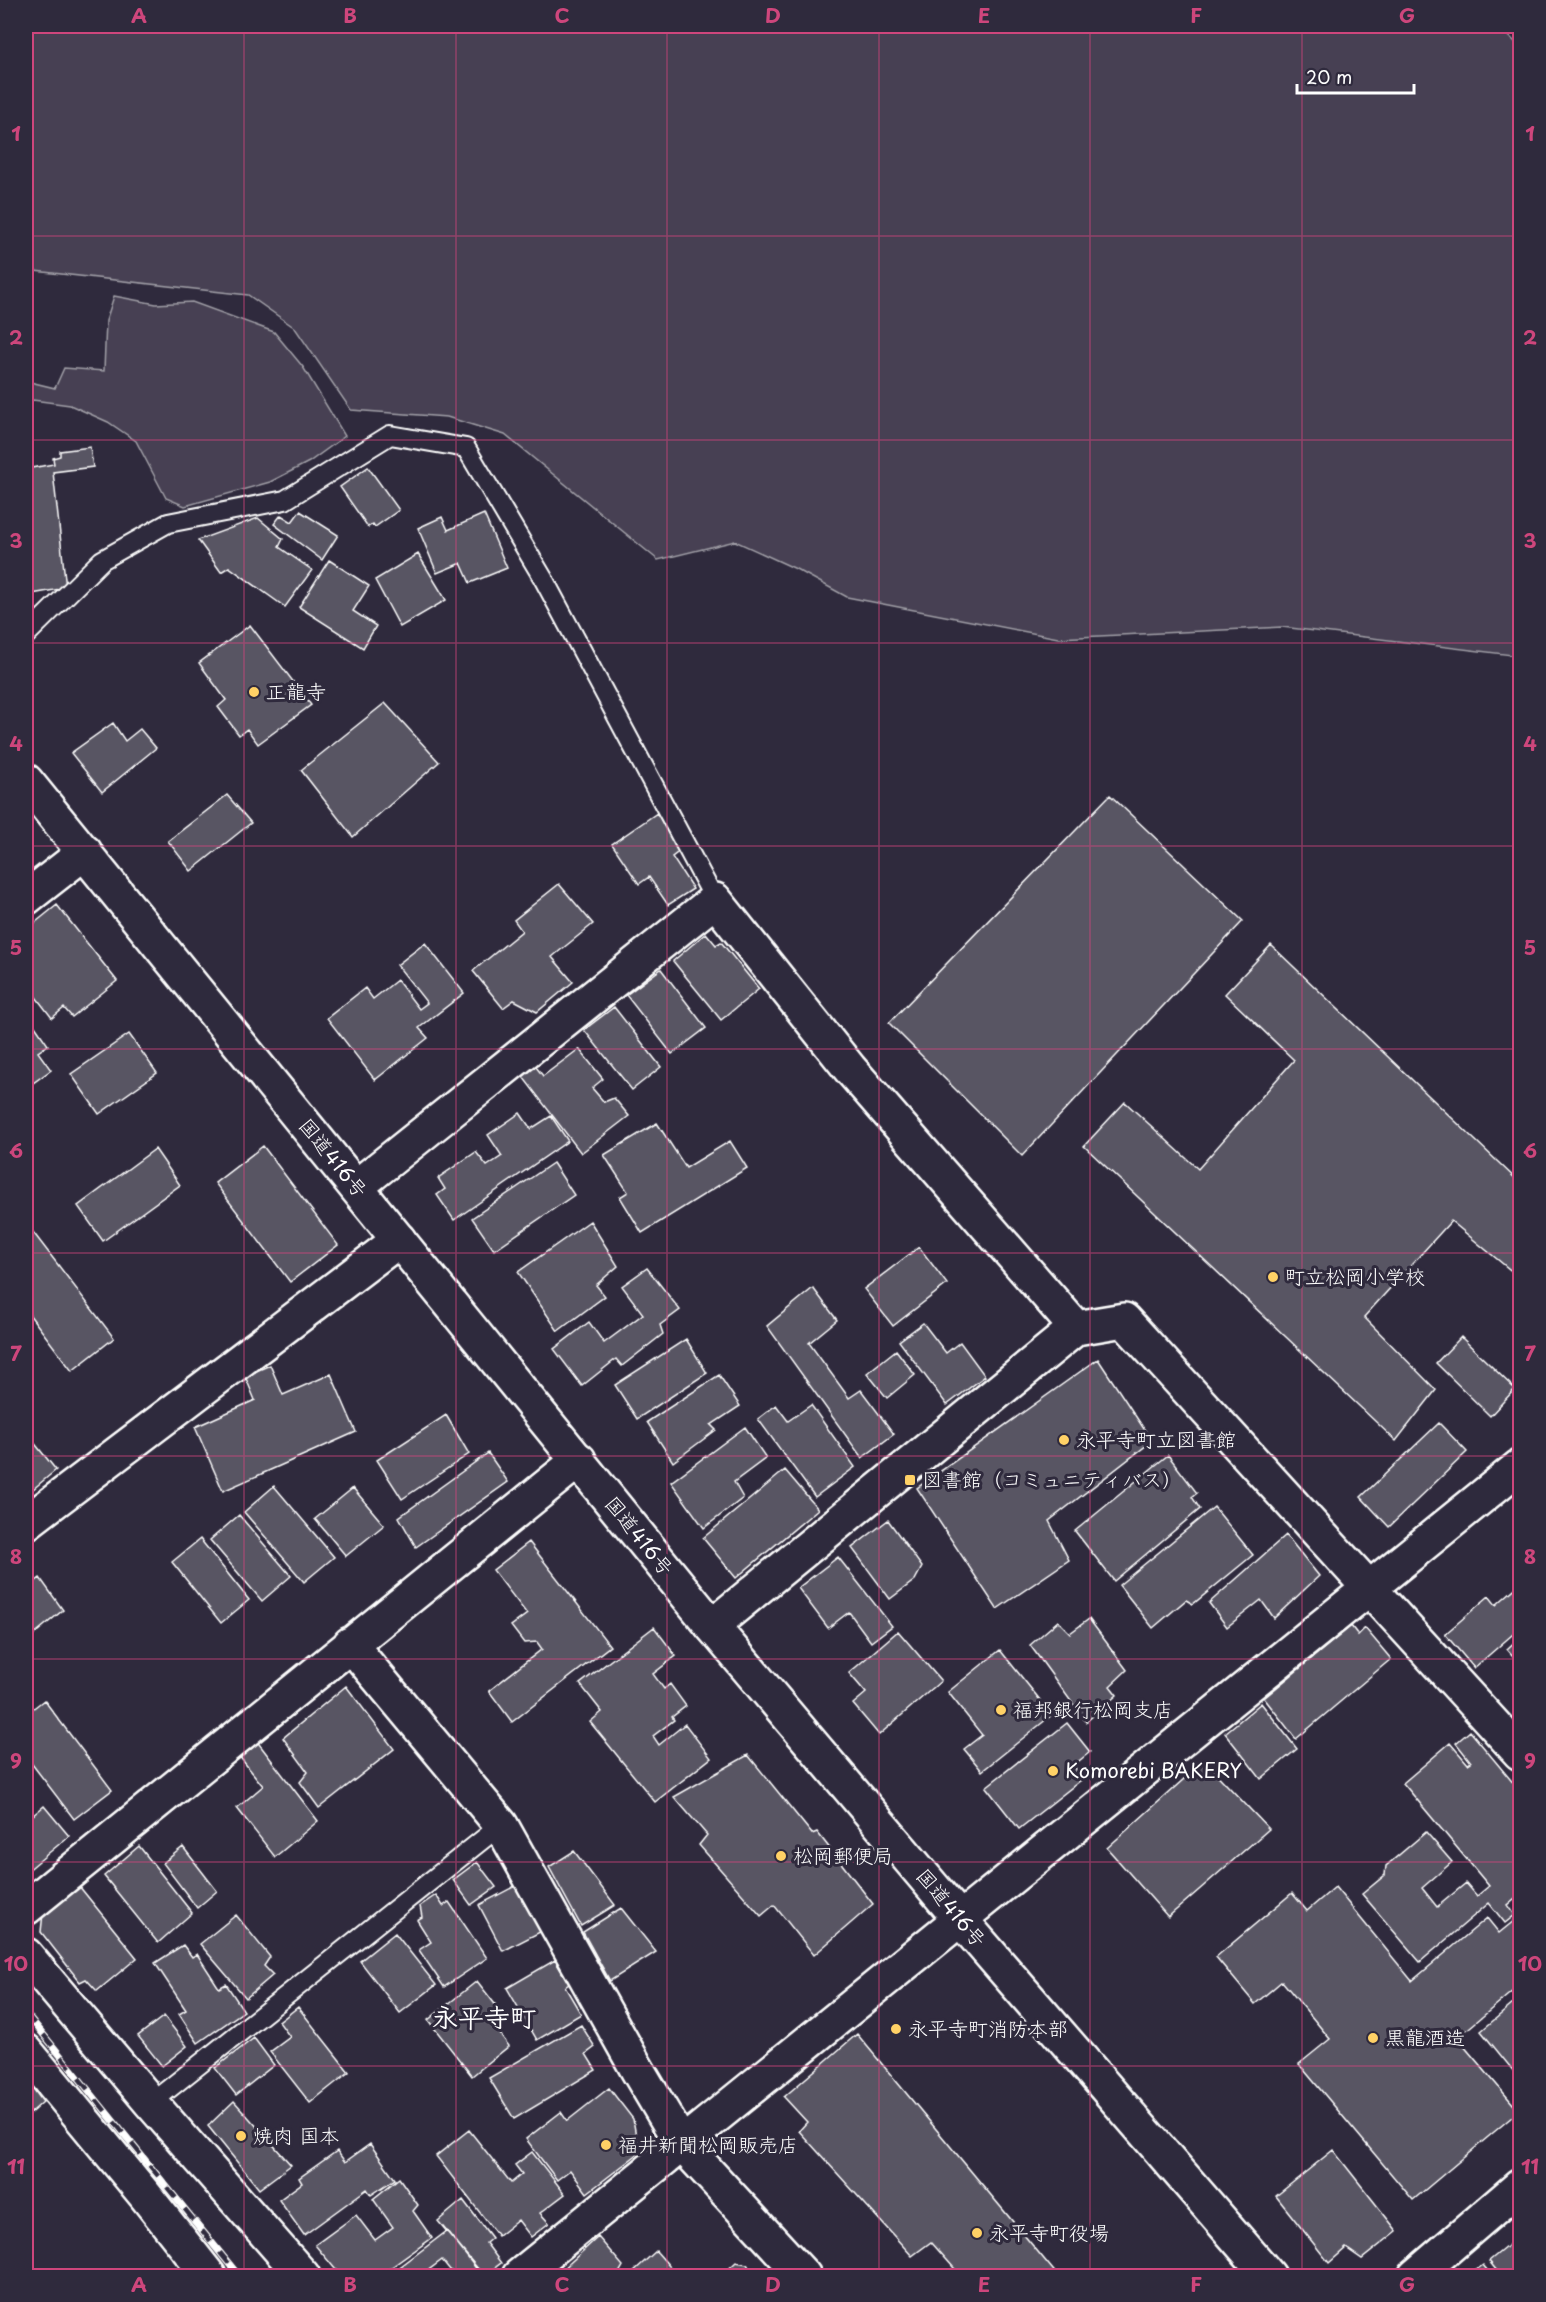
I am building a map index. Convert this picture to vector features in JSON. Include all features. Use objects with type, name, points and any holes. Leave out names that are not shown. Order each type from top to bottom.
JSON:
[{"type":"main road","name":"国道416号","points":[[26,781],[712,1626],[960,1919],[1269,2277]]},
{"type":"main road","points":[[26,898],[85,852]]},
{"type":"main road","points":[[356,1187],[715,900],[850,1069],[1076,1328]]},
{"type":"main road","points":[[26,1523],[399,1240]]},
{"type":"main road","points":[[712,1626],[1076,1328],[1125,1320],[1521,1753]]},
{"type":"main road","points":[[26,1908],[579,1460]]},
{"type":"main road","points":[[519,2277],[681,2143],[1521,1466]]},
{"type":"main road","points":[[351,1644],[501,1826],[681,2143],[804,2277]]},
{"type":"main road","points":[[26,1955],[303,2277]]},
{"type":"main road","points":[[26,2051],[145,2195],[209,2277]]},
{"type":"main road","points":[[1414,2277],[1521,2186]]},
{"type":"lane","points":[[26,635],[102,560],[168,523],[285,500],[390,435],[466,448],[543,578],[715,900]]},
{"type":"lane","points":[[151,2103],[501,1826]]},
{"type":"shaded area","points":[[26,26],[1499,26],[1520,47],[1520,656],[1282,627],[1058,638],[847,597],[796,569],[735,541],[658,560],[505,435],[447,417],[351,410],[295,328],[248,295],[26,270]]},
{"type":"shaded area","points":[[114,296],[156,304],[192,302],[274,332],[303,367],[345,436],[309,462],[270,482],[185,506],[166,498],[136,441],[108,422],[70,405],[33,400],[26,405],[26,381],[55,388],[64,368],[104,371],[106,321]]},
{"type":"building","points":[[90,447],[93,467],[53,472],[66,588],[26,595],[26,469],[54,464],[53,458],[60,456],[60,451]]},
{"type":"building","points":[[368,467],[399,510],[375,527],[373,524],[368,527],[340,487]]},
{"type":"building","points":[[300,511],[338,535],[322,560],[274,524],[281,515],[292,522]]},
{"type":"building","points":[[484,514],[507,568],[470,583],[461,563],[437,573],[418,528],[442,517],[448,530]]},
{"type":"building","points":[[258,518],[283,539],[279,547],[312,570],[285,607],[229,567],[221,572],[198,540]]},
{"type":"building","points":[[418,554],[446,600],[400,627],[375,580]]},
{"type":"building","points":[[329,560],[369,586],[353,611],[376,626],[363,648],[299,607]]},
{"type":"building","points":[[250,625],[311,705],[258,744],[247,729],[239,735],[218,707],[226,700],[199,663]]},
{"type":"building","points":[[385,703],[439,762],[353,837],[301,770]]},
{"type":"building","points":[[113,723],[125,741],[140,729],[156,748],[102,792],[71,753]]},
{"type":"building","points":[[227,795],[251,823],[191,871],[168,841]]},
{"type":"building","points":[[1110,795],[1243,921],[1022,1156],[889,1023]]},
{"type":"building","points":[[657,813],[681,850],[672,857],[693,889],[668,905],[649,877],[639,884],[612,844]]},
{"type":"building","points":[[559,884],[593,924],[552,957],[573,982],[537,1012],[514,1000],[503,1008],[473,971],[522,931],[514,920]]},
{"type":"building","points":[[57,905],[117,981],[72,1017],[64,1008],[52,1018],[26,984],[26,930]]},
{"type":"building","points":[[706,933],[716,945],[721,942],[759,989],[721,1020],[673,961]]},
{"type":"building","points":[[425,943],[464,993],[419,1028],[428,1038],[375,1080],[327,1018],[365,988],[373,999],[397,980],[419,1009],[427,1003],[397,965]]},
{"type":"building","points":[[1271,945],[1520,1183],[1520,1278],[1451,1221],[1364,1317],[1436,1390],[1396,1441],[1084,1146],[1125,1102],[1198,1169],[1294,1060],[1225,994]]},
{"type":"building","points":[[661,969],[706,1028],[672,1054],[626,995]]},
{"type":"building","points":[[614,1007],[661,1067],[632,1090],[584,1030]]},
{"type":"building","points":[[26,1013],[48,1045],[38,1052],[51,1070],[26,1088]]},
{"type":"building","points":[[129,1034],[157,1073],[99,1114],[71,1074]]},
{"type":"building","points":[[579,1049],[603,1079],[592,1088],[604,1102],[614,1098],[629,1116],[581,1153],[520,1073],[533,1063],[543,1076]]},
{"type":"building","points":[[520,1113],[531,1129],[551,1116],[568,1141],[454,1220],[437,1195],[445,1189],[438,1178],[476,1152],[487,1166],[502,1156],[488,1135]]},
{"type":"building","points":[[657,1123],[686,1168],[730,1141],[747,1168],[642,1233],[620,1197],[628,1192],[604,1155]]},
{"type":"building","points":[[263,1146],[338,1245],[290,1282],[215,1183]]},
{"type":"building","points":[[155,1149],[180,1185],[103,1241],[78,1206]]},
{"type":"building","points":[[553,1163],[574,1195],[494,1250],[472,1218]]},
{"type":"building","points":[[590,1221],[618,1266],[596,1285],[605,1296],[558,1331],[518,1272]]},
{"type":"building","points":[[26,1223],[114,1338],[72,1371],[26,1310]]},
{"type":"building","points":[[919,1247],[947,1284],[893,1326],[864,1289]]},
{"type":"building","points":[[647,1268],[680,1310],[660,1325],[663,1334],[622,1366],[616,1359],[582,1386],[554,1349],[589,1322],[604,1343],[643,1314],[622,1286]]},
{"type":"building","points":[[813,1288],[837,1320],[809,1343],[849,1398],[861,1390],[894,1434],[862,1458],[767,1326]]},
{"type":"building","points":[[923,1323],[946,1353],[960,1342],[985,1376],[947,1405],[899,1341]]},
{"type":"building","points":[[1461,1337],[1515,1389],[1490,1416],[1436,1363]]},
{"type":"building","points":[[686,1339],[707,1373],[637,1419],[615,1385]]},
{"type":"building","points":[[896,1350],[915,1375],[887,1398],[867,1373]]},
{"type":"building","points":[[1098,1359],[1152,1441],[1049,1521],[1069,1560],[997,1609],[917,1488]]},
{"type":"building","points":[[270,1365],[283,1395],[331,1374],[356,1432],[223,1491],[195,1427],[255,1400],[245,1376]]},
{"type":"building","points":[[719,1375],[740,1406],[711,1425],[716,1430],[673,1462],[647,1422]]},
{"type":"building","points":[[776,1405],[788,1421],[811,1405],[855,1467],[815,1497],[758,1419]]},
{"type":"building","points":[[446,1415],[469,1454],[402,1499],[377,1460]]},
{"type":"building","points":[[1439,1423],[1467,1452],[1389,1527],[1361,1497]]},
{"type":"building","points":[[745,1427],[766,1458],[734,1482],[743,1498],[704,1528],[671,1482]]},
{"type":"building","points":[[32,1440],[56,1470],[26,1495],[26,1445]]},
{"type":"building","points":[[488,1453],[508,1482],[416,1547],[399,1517]]},
{"type":"building","points":[[1168,1455],[1197,1493],[1192,1497],[1200,1509],[1114,1581],[1075,1531]]},
{"type":"building","points":[[785,1470],[818,1509],[736,1578],[703,1538]]},
{"type":"building","points":[[274,1486],[334,1557],[304,1582],[244,1512]]},
{"type":"building","points":[[353,1488],[384,1525],[346,1556],[315,1519]]},
{"type":"building","points":[[1214,1507],[1253,1555],[1193,1604],[1186,1600],[1153,1628],[1119,1585]]},
{"type":"building","points":[[239,1515],[291,1576],[262,1601],[210,1540]]},
{"type":"building","points":[[888,1520],[922,1567],[915,1580],[890,1599],[852,1548]]},
{"type":"building","points":[[1286,1535],[1319,1576],[1274,1618],[1261,1600],[1227,1627],[1209,1603]]},
{"type":"building","points":[[200,1539],[249,1600],[221,1623],[172,1562]]},
{"type":"building","points":[[529,1542],[610,1646],[512,1722],[489,1691],[542,1649],[537,1642],[524,1643],[511,1626],[527,1614],[493,1570]]},
{"type":"building","points":[[838,1557],[892,1626],[871,1642],[849,1612],[828,1628],[798,1588]]},
{"type":"building","points":[[40,1578],[63,1610],[26,1641],[26,1589]]},
{"type":"building","points":[[1520,1584],[1520,1628],[1474,1668],[1445,1634],[1489,1596],[1496,1605]]},
{"type":"building","points":[[1089,1619],[1127,1670],[1110,1686],[1117,1695],[1086,1722],[1030,1645],[1058,1621],[1070,1633]]},
{"type":"building","points":[[1351,1626],[1358,1635],[1365,1628],[1391,1659],[1296,1739],[1264,1698]]},
{"type":"building","points":[[654,1627],[676,1656],[653,1674],[664,1689],[670,1684],[686,1706],[672,1717],[674,1720],[653,1736],[659,1745],[685,1724],[711,1758],[655,1802],[590,1722],[602,1712],[580,1684]]},
{"type":"building","points":[[898,1631],[941,1681],[879,1735],[853,1704],[866,1693],[849,1673]]},
{"type":"building","points":[[1520,1637],[1520,1664],[1507,1649]]},
{"type":"building","points":[[1000,1650],[1052,1715],[982,1771],[964,1749],[982,1735],[948,1692]]},
{"type":"building","points":[[346,1686],[394,1749],[319,1808],[300,1782],[308,1772],[283,1738]]},
{"type":"building","points":[[44,1700],[112,1790],[74,1819],[32,1764],[26,1769],[26,1714]]},
{"type":"building","points":[[1261,1703],[1297,1749],[1261,1779],[1225,1733]]},
{"type":"building","points":[[1067,1723],[1090,1752],[1074,1765],[1081,1780],[1019,1829],[986,1787]]},
{"type":"building","points":[[1470,1731],[1520,1791],[1520,1895],[1508,1905],[1515,1915],[1505,1923],[1489,1903],[1420,1962],[1362,1894],[1385,1875],[1386,1866],[1426,1832],[1452,1862],[1422,1888],[1437,1907],[1466,1883],[1477,1896],[1489,1886],[1403,1783],[1450,1743],[1468,1764],[1471,1762],[1456,1743]]},
{"type":"building","points":[[256,1740],[318,1821],[275,1857],[237,1808],[263,1786],[239,1756]]},
{"type":"building","points":[[748,1755],[812,1834],[817,1832],[873,1904],[814,1955],[774,1905],[761,1916],[699,1845],[707,1835],[674,1797]]},
{"type":"building","points":[[1204,1761],[1269,1829],[1168,1917],[1107,1848]]},
{"type":"building","points":[[44,1806],[69,1836],[26,1872],[26,1821]]},
{"type":"building","points":[[139,1846],[192,1913],[158,1943],[104,1876]]},
{"type":"building","points":[[183,1847],[217,1891],[197,1908],[163,1863]]},
{"type":"building","points":[[574,1851],[615,1905],[581,1926],[549,1867]]},
{"type":"building","points":[[477,1862],[496,1887],[471,1905],[453,1880]]},
{"type":"building","points":[[517,1885],[542,1931],[503,1951],[479,1905]]},
{"type":"building","points":[[79,1886],[137,1958],[97,1991],[86,1979],[80,1982],[41,1932],[43,1913]]},
{"type":"building","points":[[1335,1887],[1412,1981],[1487,1918],[1499,1933],[1520,1916],[1520,1985],[1457,2038],[1519,2111],[1413,2200],[1299,2064],[1330,2039],[1282,1981],[1255,2004],[1216,1957],[1292,1893],[1307,1911]]},
{"type":"building","points":[[436,1895],[443,1906],[449,1902],[487,1958],[444,1987],[419,1950],[431,1942],[417,1920],[422,1917],[420,1906]]},
{"type":"building","points":[[621,1908],[656,1952],[610,1981],[583,1932]]},
{"type":"building","points":[[236,1915],[270,1957],[264,1966],[273,1975],[246,1998],[200,1944]]},
{"type":"building","points":[[395,1933],[436,1985],[400,2013],[360,1961]]},
{"type":"building","points":[[183,1945],[192,1957],[197,1954],[219,1988],[226,1984],[244,2011],[198,2043],[179,2014],[186,2010],[155,1963]]},
{"type":"building","points":[[555,1960],[569,1984],[565,1987],[581,2014],[537,2040],[507,1988]]},
{"type":"building","points":[[477,1981],[508,2021],[497,2030],[509,2046],[472,2076],[428,2020]]},
{"type":"building","points":[[1520,1998],[1520,2068],[1515,2073],[1481,2031]]},
{"type":"building","points":[[298,2007],[349,2072],[310,2103],[270,2052],[290,2037],[279,2022]]},
{"type":"building","points":[[164,2016],[187,2046],[162,2066],[138,2036]]},
{"type":"building","points":[[581,2025],[595,2047],[586,2054],[596,2070],[514,2119],[489,2078]]},
{"type":"building","points":[[857,2034],[1058,2276],[961,2276],[931,2242],[912,2256],[799,2131],[807,2122],[784,2097]]},
{"type":"building","points":[[254,2038],[274,2065],[236,2095],[215,2068]]},
{"type":"building","points":[[26,2079],[43,2102],[26,2117]]},
{"type":"building","points":[[609,2088],[633,2119],[639,2153],[587,2193],[570,2170],[557,2180],[526,2139],[561,2112],[567,2121]]},
{"type":"building","points":[[234,2101],[291,2165],[259,2189],[208,2126]]},
{"type":"building","points":[[469,2130],[511,2183],[522,2174],[515,2165],[532,2152],[565,2194],[540,2213],[549,2223],[531,2237],[518,2220],[498,2236],[436,2156]]},
{"type":"building","points":[[370,2144],[395,2179],[371,2195],[367,2189],[304,2235],[279,2200],[302,2183],[299,2178],[337,2151],[345,2162]]},
{"type":"building","points":[[1333,2150],[1397,2231],[1362,2259],[1346,2248],[1329,2263],[1276,2196]]},
{"type":"building","points":[[399,2178],[418,2205],[413,2211],[432,2238],[379,2276],[341,2276],[315,2245],[356,2215],[375,2240],[393,2227],[373,2199]]},
{"type":"building","points":[[463,2200],[492,2238],[486,2243],[501,2263],[484,2276],[438,2221]]},
{"type":"building","points":[[1520,2226],[1520,2245],[1511,2234]]},
{"type":"building","points":[[447,2231],[482,2276],[455,2276],[442,2260],[426,2272],[429,2276],[388,2276]]},
{"type":"building","points":[[598,2237],[623,2266],[619,2273],[622,2276],[564,2276],[560,2272]]},
{"type":"building","points":[[1512,2242],[1520,2252],[1520,2276],[1501,2276],[1489,2261]]},
{"type":"building","points":[[656,2251],[678,2276],[637,2276],[633,2272]]},
{"type":"building","points":[[736,2262],[747,2264],[751,2276],[721,2276]]},
{"type":"building","points":[[1483,2265],[1492,2276],[1468,2276]]},
{"type":"railway","points":[[26,2013],[239,2276]]},
{"type":"place","name":"正龍寺","points":[[254,692]]},
{"type":"place","name":"町立松岡小学校","points":[[1273,1277]]},
{"type":"place","name":"永平寺町立図書館","points":[[1064,1440]]},
{"type":"place","name":"図書館（コミュニティバス）","points":[[910,1480]]},
{"type":"place","name":"福邦銀行松岡支店","points":[[1001,1710]]},
{"type":"place","name":"Komorebi BAKERY","points":[[1053,1771]]},
{"type":"place","name":"松岡郵便局","points":[[781,1856]]},
{"type":"place","name":"永平寺町消防本部","points":[[896,2029]]},
{"type":"place","name":"黒龍酒造","points":[[1373,2038]]},
{"type":"place","name":"焼肉 国本","points":[[241,2136]]},
{"type":"place","name":"福井新聞松岡販売店","points":[[606,2145]]},
{"type":"place","name":"永平寺町役場","points":[[977,2233]]},
{"type":"district","name":"永平寺町","points":[[484,2018]]}]
